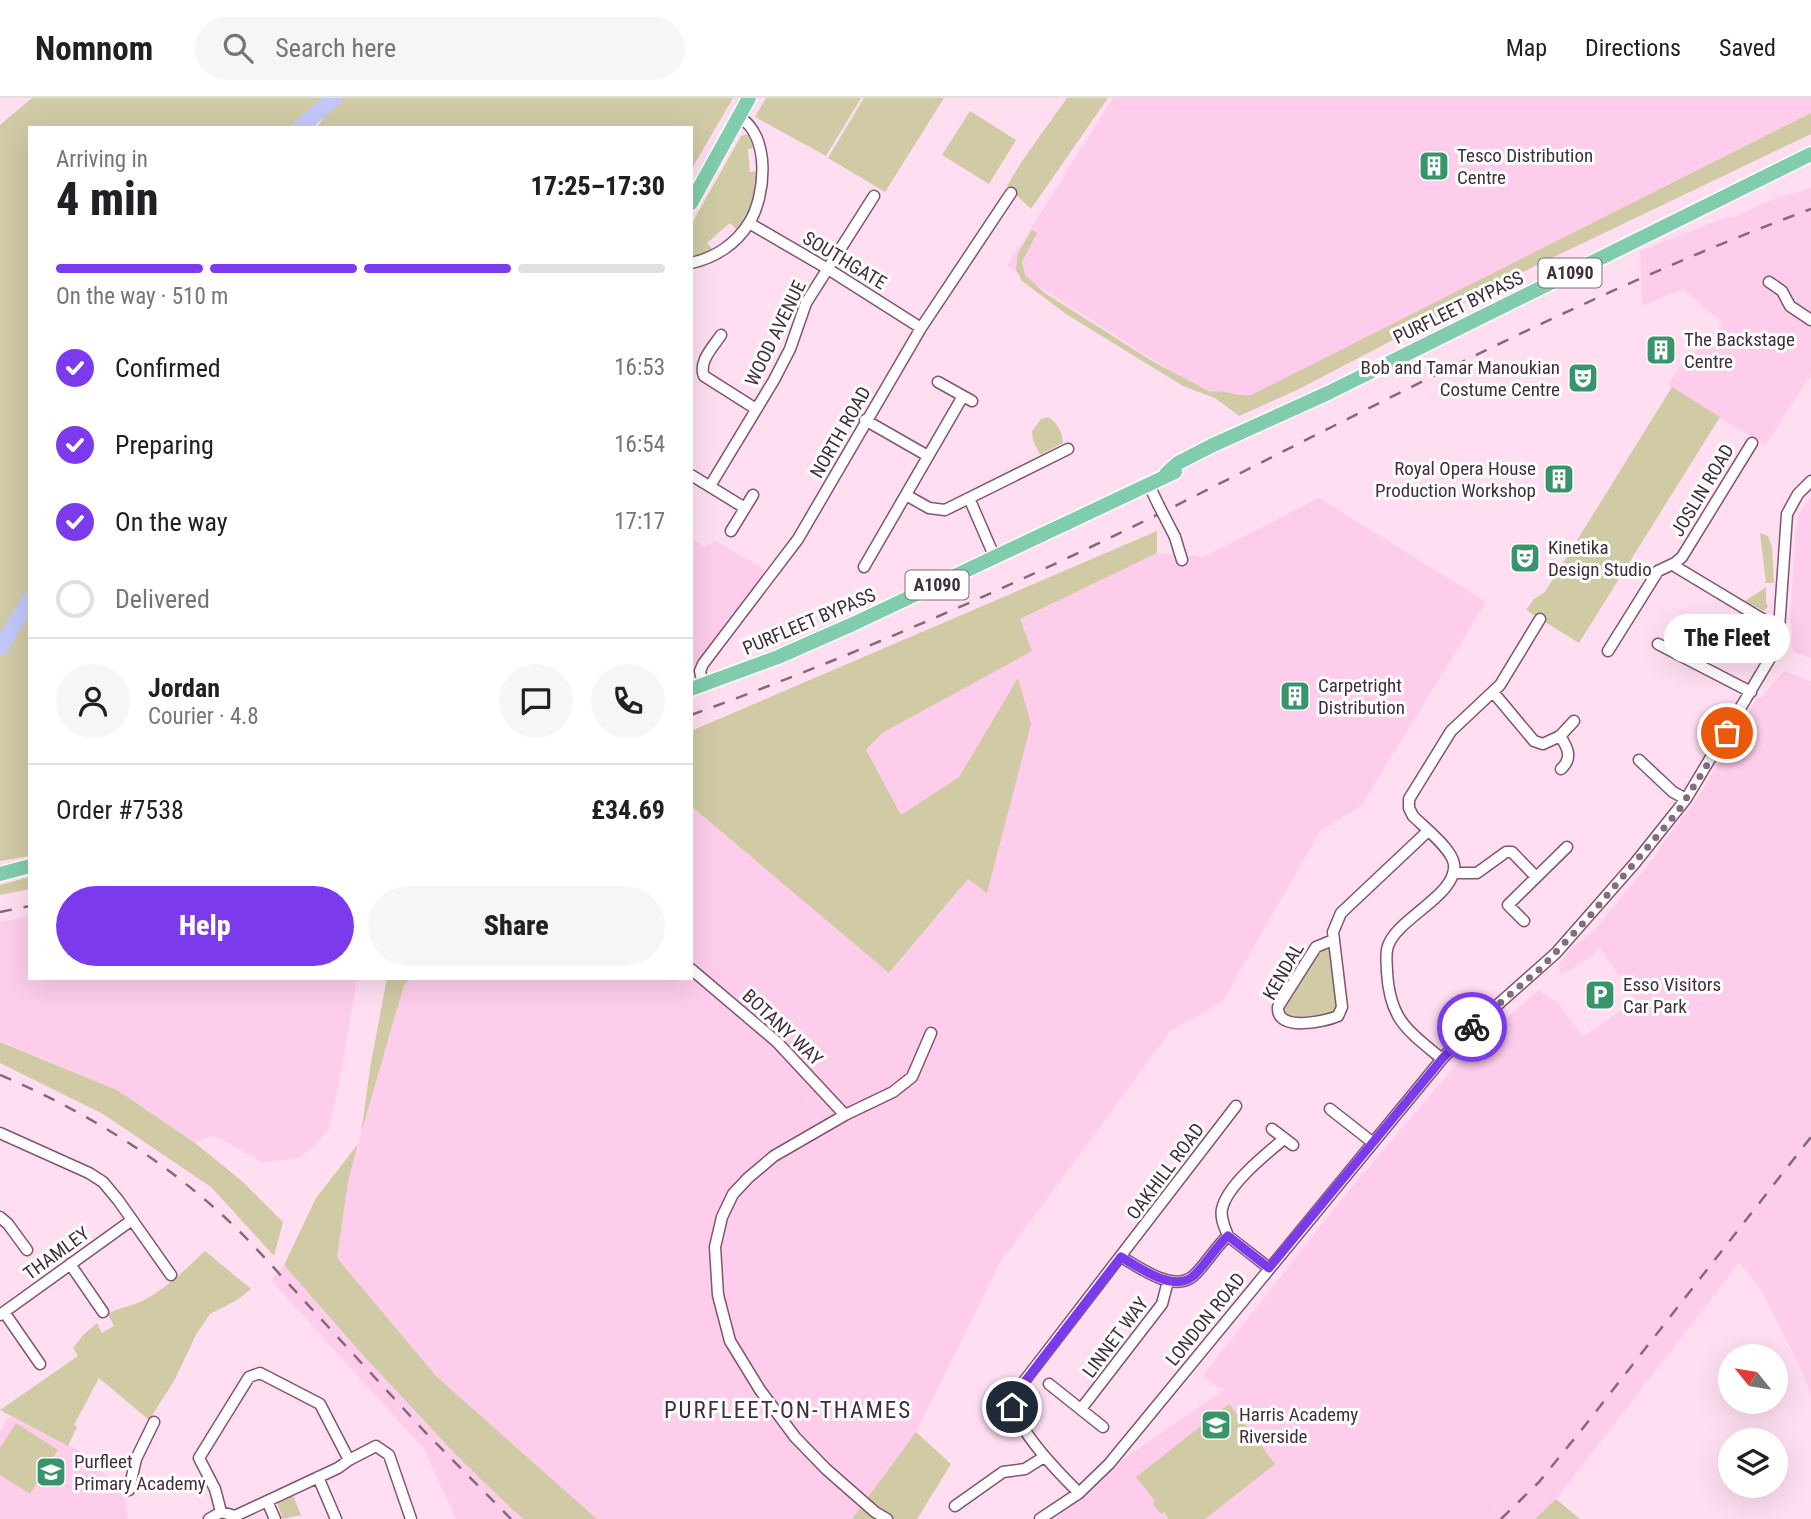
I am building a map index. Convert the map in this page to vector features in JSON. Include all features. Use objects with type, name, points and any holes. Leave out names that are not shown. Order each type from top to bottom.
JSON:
[{"type":"main road","points":[[693,199],[749,98]]},
{"type":"main road","name":"PURFLEET BYPASS","points":[[697,687],[778,657],[995,558],[1166,474],[1178,463],[1811,154]]},
{"type":"main road","points":[[0,874],[28,867]]},
{"type":"street","points":[[693,262],[720,252],[736,239],[749,223],[760,196],[762,166],[758,141],[747,121],[739,117]]},
{"type":"street","name":"NORTH ROAD","points":[[697,687],[702,664],[798,539],[921,328],[1011,193]]},
{"type":"street","name":"WOOD AVENUE","points":[[710,486],[790,349],[806,303],[874,196]]},
{"type":"street","name":"SOUTHGATE","points":[[749,223],[921,328]]},
{"type":"street","points":[[1769,282],[1780,289],[1790,306],[1811,320]]},
{"type":"street","points":[[721,335],[704,361],[704,376],[757,409]]},
{"type":"street","points":[[864,567],[928,456],[967,399],[938,382]]},
{"type":"street","points":[[865,420],[928,456]]},
{"type":"street","name":"JOSLIN ROAD","points":[[1608,651],[1658,571],[1682,557],[1752,443]]},
{"type":"street","points":[[906,495],[929,508],[945,510],[1068,449]]},
{"type":"street","points":[[693,476],[745,508]]},
{"type":"street","name":"LONDON ROAD","points":[[1040,1519],[1079,1493],[1109,1464],[1442,1059],[1468,1031],[1556,953],[1635,863],[1686,799],[1772,655],[1779,629],[1787,514],[1798,495],[1811,481]]},
{"type":"street","points":[[1148,483],[1175,537],[1182,559]]},
{"type":"street","points":[[731,531],[753,495]]},
{"type":"street","points":[[969,498],[995,558]]},
{"type":"street","points":[[1675,563],[1676,567],[1779,629]]},
{"type":"street","points":[[1442,1059],[1402,1025],[1391,1001],[1386,955],[1392,937],[1437,895],[1454,873],[1451,855],[1413,816],[1409,799],[1451,732],[1500,685],[1540,619]]},
{"type":"street","points":[[1658,644],[1751,692]]},
{"type":"street","points":[[1493,692],[1534,741],[1543,744],[1560,736],[1574,721]]},
{"type":"street","points":[[1560,736],[1569,756],[1561,769]]},
{"type":"street","points":[[1639,760],[1673,792],[1686,799]]},
{"type":"street","name":"KENDAL","points":[[1333,940],[1319,944],[1309,958],[1278,1007],[1282,1020],[1289,1023],[1338,1016],[1342,1007],[1333,927],[1341,913],[1428,831]]},
{"type":"street","points":[[1524,921],[1508,905],[1567,847]]},
{"type":"street","points":[[1454,873],[1477,873],[1506,852],[1512,852],[1536,877]]},
{"type":"street","name":"BOTANY WAY","points":[[693,971],[777,1042],[845,1115]]},
{"type":"street","points":[[887,1519],[875,1512],[826,1469],[795,1437],[760,1390],[730,1341],[718,1295],[715,1247],[722,1217],[733,1194],[748,1178],[774,1156],[845,1115],[893,1092],[912,1077],[931,1033]]},
{"type":"street","name":"OAKHILL ROAD","points":[[1079,1493],[1044,1457],[1012,1407],[1013,1397],[1236,1106]]},
{"type":"street","points":[[1330,1109],[1373,1142]]},
{"type":"street","points":[[1269,1268],[1228,1236],[1222,1209],[1228,1196],[1249,1169],[1289,1142],[1272,1129]]},
{"type":"street","points":[[0,1133],[89,1173],[103,1182],[171,1275]]},
{"type":"street","points":[[0,1217],[27,1250]]},
{"type":"street","name":"THAMLEY","points":[[2,1313],[132,1220]]},
{"type":"street","points":[[1168,1281],[1180,1283],[1192,1277],[1228,1236]]},
{"type":"street","name":"LINNET WAY","points":[[1081,1409],[1163,1304],[1168,1281],[1121,1257]]},
{"type":"street","points":[[70,1264],[103,1312]]},
{"type":"street","points":[[2,1313],[40,1364]]},
{"type":"street","points":[[220,1513],[215,1489],[200,1458],[249,1377],[260,1373],[320,1404],[349,1460]]},
{"type":"street","points":[[1049,1384],[1103,1427]]},
{"type":"street","points":[[128,1490],[136,1459],[154,1422]]},
{"type":"street","points":[[209,1519],[220,1513],[235,1516],[376,1446],[389,1455],[411,1519]]},
{"type":"street","points":[[955,1506],[1003,1472],[1024,1469],[1044,1457]]},
{"type":"street","points":[[318,1477],[336,1519]]},
{"type":"street","points":[[267,1501],[275,1519]]},
{"type":"shaded area","points":[[32,98],[324,98],[291,126],[28,126],[28,856],[0,861],[0,125]]},
{"type":"shaded area","points":[[339,98],[733,98],[693,167],[693,126],[318,126]]},
{"type":"shaded area","points":[[766,98],[861,98],[826,156],[755,117]]},
{"type":"shaded area","points":[[864,98],[944,98],[885,192],[828,158]]},
{"type":"shaded area","points":[[1067,98],[1108,98],[1031,209],[1007,186]]},
{"type":"shaded area","points":[[1113,98],[1811,98],[1811,122],[1238,405],[1191,384],[1007,266]]},
{"type":"shaded area","points":[[970,111],[1016,140],[989,184],[942,155]]},
{"type":"shaded area","points":[[1811,113],[1811,134],[1531,268],[1299,389],[1239,416],[1215,398],[1183,386],[1066,314],[1022,281],[1016,269],[1018,253],[1032,230],[1037,233],[1022,262],[1025,275],[1045,293],[1152,361],[1210,392],[1251,395]]},
{"type":"shaded area","points":[[748,134],[752,137],[755,148],[748,149],[750,172],[760,171],[751,213],[738,231],[730,223],[707,243],[713,250],[693,257],[693,221],[741,136]]},
{"type":"shaded area","points":[[1811,188],[1811,375],[1765,445],[1668,385],[1680,366],[1715,334],[1722,322],[1683,289],[1642,306],[1640,251],[1721,219],[1735,217],[1768,201]]},
{"type":"shaded area","points":[[1672,387],[1720,417],[1579,643],[1526,610],[1534,599],[1545,592]]},
{"type":"shaded area","points":[[1048,417],[1054,421],[1062,435],[1063,443],[1040,455],[1032,431],[1041,419]]},
{"type":"shaded area","points":[[1811,496],[1811,658],[1794,652],[1791,646],[1790,619],[1796,527],[1799,514]]},
{"type":"shaded area","points":[[1319,498],[1486,602],[1361,806],[1320,831],[1222,1002],[1170,1031],[999,1264],[916,1432],[852,1519],[597,1519],[437,1377],[337,1258],[348,1181],[404,985],[409,980],[693,980],[693,808],[890,973],[968,879],[987,892],[1018,679],[959,777],[900,816],[866,751],[882,733],[1020,619],[1157,553],[1203,557]]},
{"type":"shaded area","points":[[1157,531],[1157,553],[1020,619],[1032,651],[882,733],[866,750],[901,815],[959,777],[1018,678],[1031,724],[987,893],[968,879],[889,973],[693,808],[693,730]]},
{"type":"shaded area","points":[[1760,533],[1768,536],[1772,547],[1774,583],[1766,583]]},
{"type":"shaded area","points":[[693,539],[704,547],[716,541],[768,572],[735,618],[693,668]]},
{"type":"shaded area","points":[[1766,587],[1768,606],[1764,611],[1745,601]]},
{"type":"shaded area","points":[[1784,671],[1811,681],[1811,1395],[1800,1366],[1760,1288],[1739,1263],[1556,1499],[1535,1519],[1055,1519],[1116,1464],[1225,1389],[1220,1389],[1203,1375],[1346,1194],[1468,1051],[1539,990],[1559,1004],[1582,1037],[1636,1000],[1599,947],[1596,953],[1560,976],[1559,964],[1573,946],[1592,933],[1655,857],[1699,796],[1757,698],[1761,698]]},
{"type":"shaded area","points":[[28,878],[28,889],[0,895],[0,885]]},
{"type":"shaded area","points":[[28,916],[28,980],[357,980],[338,1090],[328,1131],[300,1158],[263,1162],[213,1135],[195,1143],[117,1090],[0,1041],[0,922]]},
{"type":"shaded area","points":[[1322,947],[1330,948],[1337,1007],[1331,1014],[1291,1018],[1282,1011]]},
{"type":"shaded area","points":[[387,980],[409,980],[404,985],[361,1134]]},
{"type":"shaded area","points":[[0,1042],[117,1090],[195,1143],[242,1181],[283,1222],[274,1256],[211,1187],[103,1114],[0,1063]]},
{"type":"shaded area","points":[[358,1144],[348,1182],[337,1258],[437,1377],[597,1519],[524,1519],[458,1457],[284,1265],[316,1198]]},
{"type":"shaded area","points":[[205,1251],[251,1289],[237,1300],[210,1314],[197,1333],[174,1381],[149,1420],[99,1378],[74,1425],[77,1427],[68,1446],[0,1410],[78,1356],[73,1348],[97,1323],[102,1333],[114,1326],[108,1314],[152,1295],[176,1278]]},
{"type":"shaded area","points":[[284,1265],[458,1457],[524,1519],[456,1519],[424,1449],[271,1280]]},
{"type":"shaded area","points":[[1229,1404],[1259,1437],[1257,1440],[1275,1464],[1205,1519],[1169,1519],[1153,1504],[1155,1501],[1136,1477]]},
{"type":"shaded area","name":"Purfleet Primary Academy","points":[[10,1416],[82,1452],[123,1492],[128,1519],[0,1519],[0,1432]]},
{"type":"shaded area","points":[[16,1423],[58,1450],[30,1494],[0,1475],[0,1448]]},
{"type":"shaded area","points":[[916,1432],[951,1464],[917,1519],[852,1519]]},
{"type":"shaded area","points":[[293,1495],[301,1515],[283,1519],[277,1502]]},
{"type":"shaded area","points":[[1556,1499],[1580,1519],[1535,1519]]},
{"type":"waterway","points":[[302,126],[334,98]]},
{"type":"waterway","points":[[0,648],[28,602]]},
{"type":"railway","points":[[693,714],[814,668],[995,591],[1114,536],[1567,312],[1648,275],[1811,209]]},
{"type":"railway","points":[[0,912],[28,906]]},
{"type":"railway","points":[[0,1075],[35,1090],[102,1126],[166,1169],[225,1217],[425,1432],[511,1519]]},
{"type":"railway","points":[[1501,1519],[1539,1482],[1583,1428],[1811,1137]]},
{"type":"way so far","points":[[1472,1027],[1541,968],[1588,918],[1679,810],[1727,733]]},
{"type":"place","name":"Tesco Distribution Centre","points":[[1434,166]]},
{"type":"place","name":"The Backstage Centre","points":[[1661,350]]},
{"type":"place","name":"Bob and Tamar Manoukian Costume Centre","points":[[1583,378]]},
{"type":"place","name":"Royal Opera House Production Workshop","points":[[1559,479]]},
{"type":"place","name":"Kinetika Design Studio","points":[[1525,558]]},
{"type":"place","name":"Carpetright Distribution","points":[[1295,696]]},
{"type":"place","name":"The Fleet","points":[[1727,733]]},
{"type":"place","name":"Esso Visitors Car Park","points":[[1600,995]]},
{"type":"place","name":"Harris Academy Riverside","points":[[1216,1425]]},
{"type":"place","name":"Purfleet Primary Academy","points":[[51,1472]]},
{"type":"district","name":"PURFLEET-ON-THAMES","points":[[788,1410]]},
{"type":"route","points":[[1012,1407],[1013,1397],[1121,1257],[1168,1281],[1180,1283],[1192,1277],[1228,1236],[1269,1268],[1442,1059],[1472,1027]]}]
